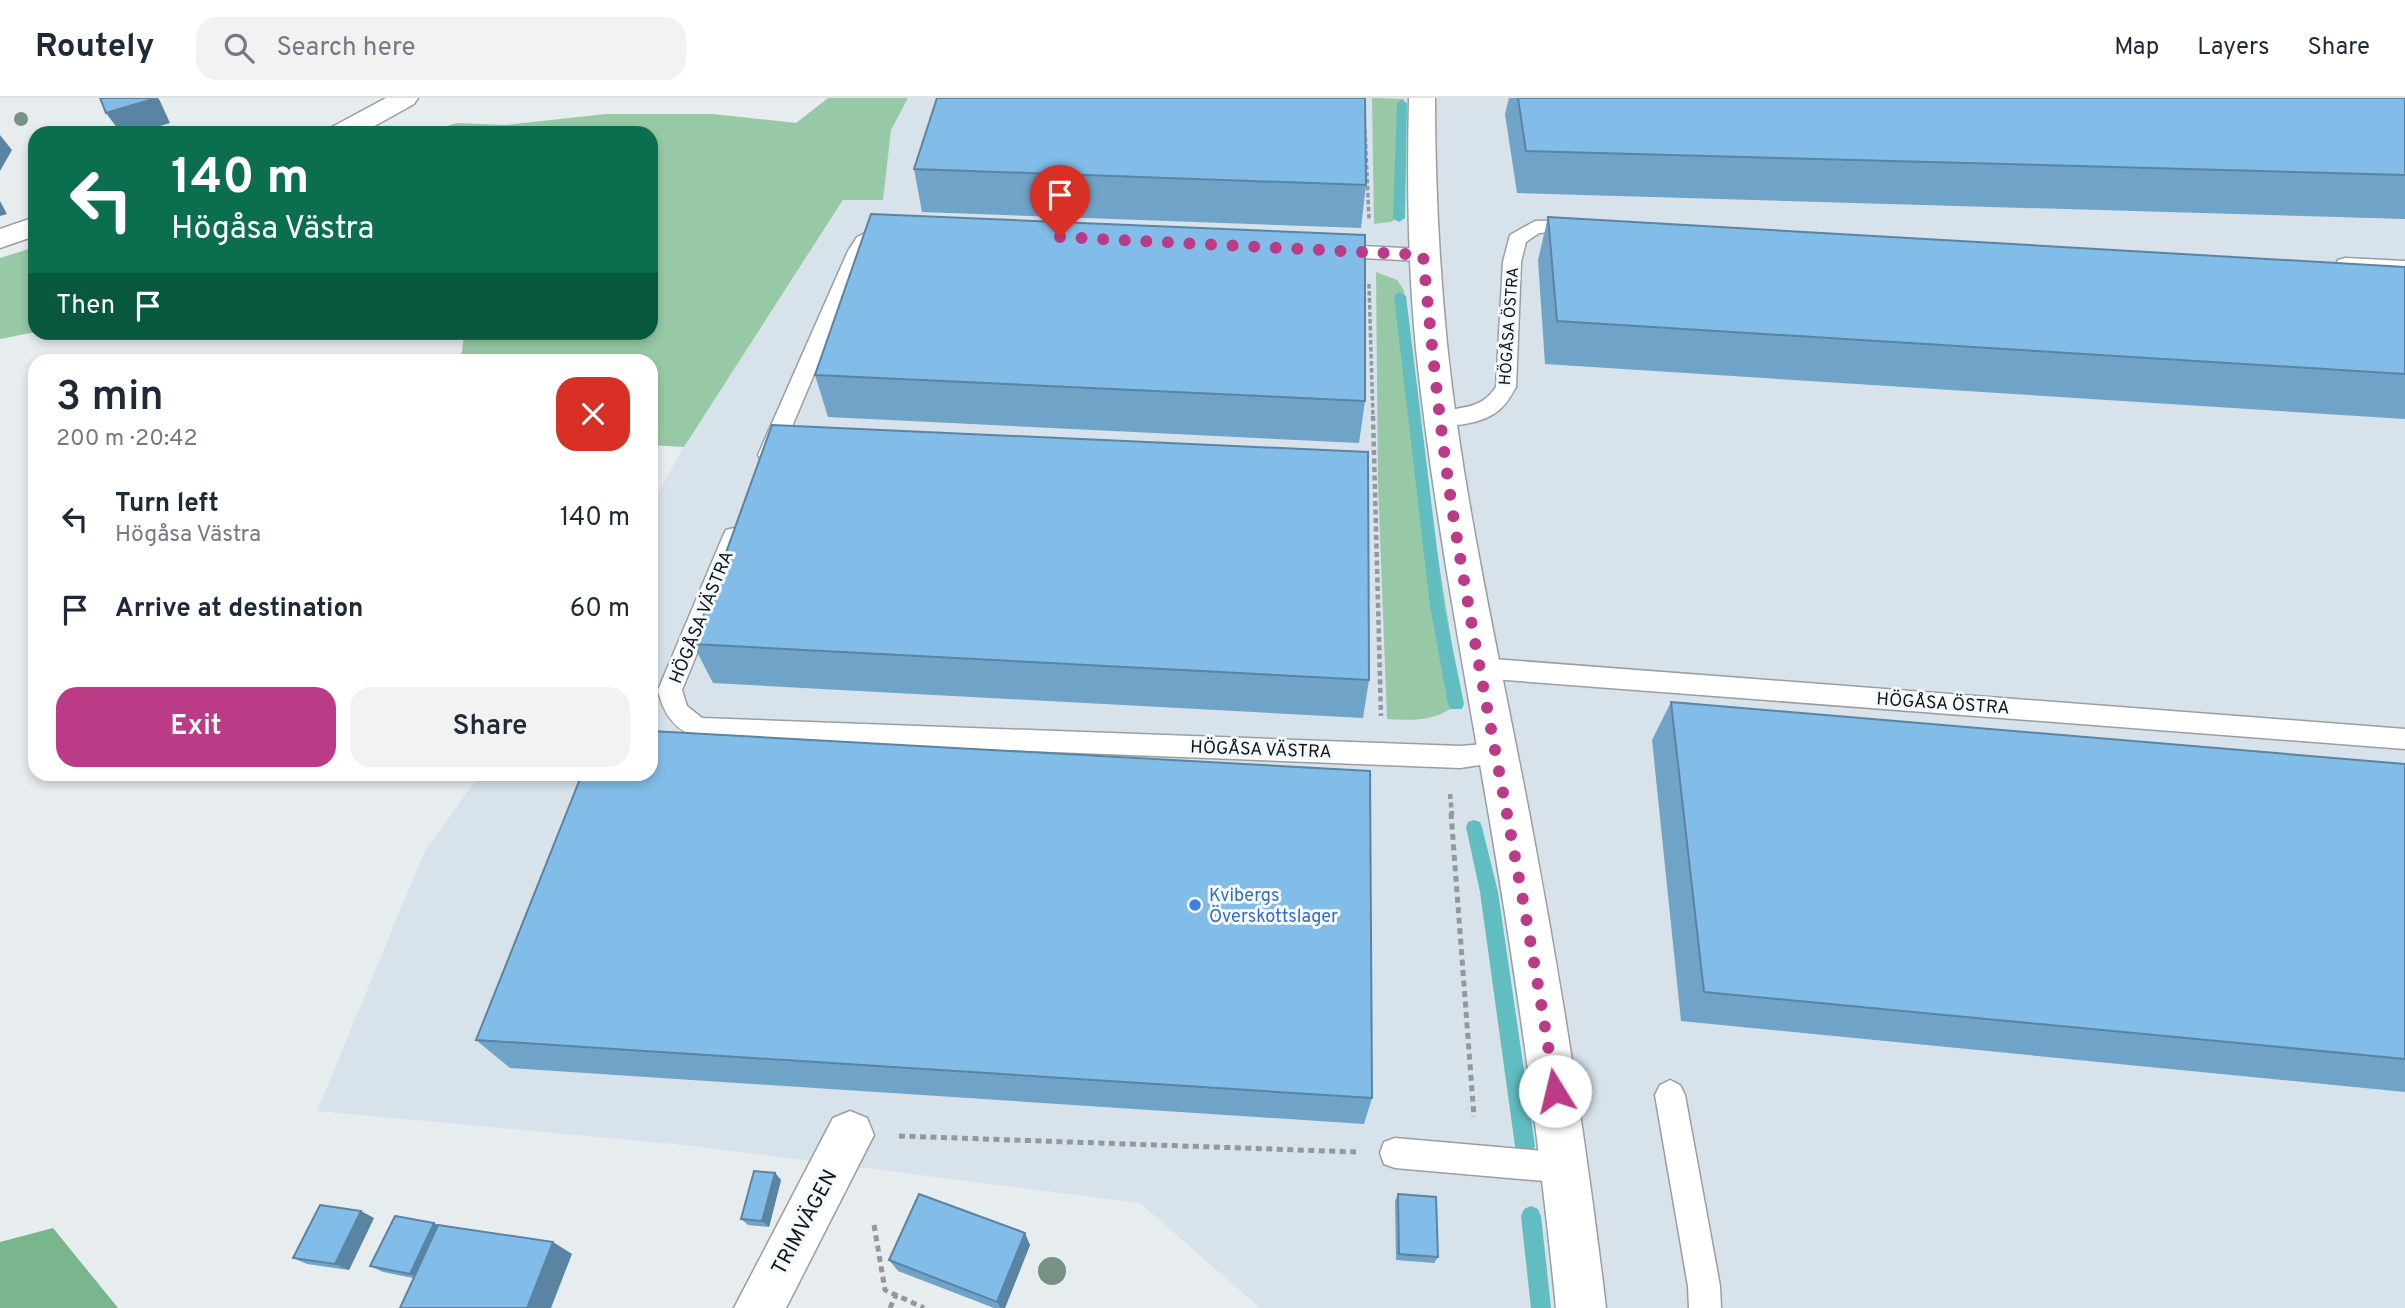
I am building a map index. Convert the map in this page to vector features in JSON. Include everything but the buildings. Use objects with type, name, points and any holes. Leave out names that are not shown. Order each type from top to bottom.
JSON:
[{"type":"street","points":[[355,126],[405,98]]},
{"type":"street","points":[[1422,98],[1419,164],[1423,255],[1440,418],[1456,531],[1535,963],[1567,1168],[1581,1308]]},
{"type":"street","points":[[0,239],[28,229]]},
{"type":"street","name":"TRIMVÄGEN","points":[[758,1308],[850,1135]]},
{"type":"lane","name":"HÖGÅSA ÖSTRA","points":[[1440,418],[1479,415],[1498,401],[1506,387],[1512,262],[1517,239],[1535,227],[1602,228]]},
{"type":"lane","points":[[759,480],[857,251],[864,240],[887,229],[1423,255]]},
{"type":"lane","points":[[2322,262],[2405,267]]},
{"type":"lane","name":"HÖGÅSA VÄSTRA","points":[[742,518],[670,690],[674,707],[684,721],[698,728],[1443,755],[1498,754]]},
{"type":"lane","name":"HÖGÅSA ÖSTRA","points":[[1480,668],[2405,739]]},
{"type":"lane","points":[[1670,1095],[1704,1286],[1705,1308]]},
{"type":"lane","points":[[1395,1153],[1567,1168]]},
{"type":"path","points":[[1365,117],[1382,752]]},
{"type":"path","points":[[1443,755],[1453,813],[1477,1160]]},
{"type":"path","points":[[850,1135],[972,1136],[1395,1153]]},
{"type":"path","points":[[874,1225],[885,1290],[924,1308]]},
{"type":"path","points":[[890,1308],[896,1295]]},
{"type":"shaded area","points":[[908,98],[1886,98],[2405,124],[2405,1308],[1260,1308],[1140,1203],[685,1145],[317,1111],[424,853],[475,781],[658,781],[658,493],[684,447],[844,200],[883,200],[891,130]]},
{"type":"green space","points":[[828,98],[908,98],[891,130],[883,200],[843,200],[684,447],[658,445],[658,354],[460,354],[463,340],[658,340],[658,126],[447,126],[457,123],[505,125],[606,114],[713,114],[796,123]]},
{"type":"green space","points":[[1372,98],[1404,99],[1402,217],[1374,224]]},
{"type":"green space","points":[[28,249],[28,333],[0,339],[0,258]]},
{"type":"green space","points":[[1376,272],[1397,280],[1404,290],[1416,420],[1461,701],[1444,713],[1408,720],[1387,719],[1378,483]]},
{"type":"green space","points":[[53,1228],[118,1308],[0,1308],[0,1242]]},
{"type":"waterway","points":[[1399,218],[1402,103]]},
{"type":"waterway","points":[[1400,296],[1437,606],[1456,704]]},
{"type":"waterway","points":[[1474,827],[1489,892],[1525,1146]]},
{"type":"waterway","points":[[1531,1216],[1541,1308]]},
{"type":"place","name":"Kvibergs Överskottslager","points":[[1195,905]]},
{"type":"route","points":[[1060,237],[1423,255],[1440,418],[1456,531],[1535,963],[1555,1091]]}]
